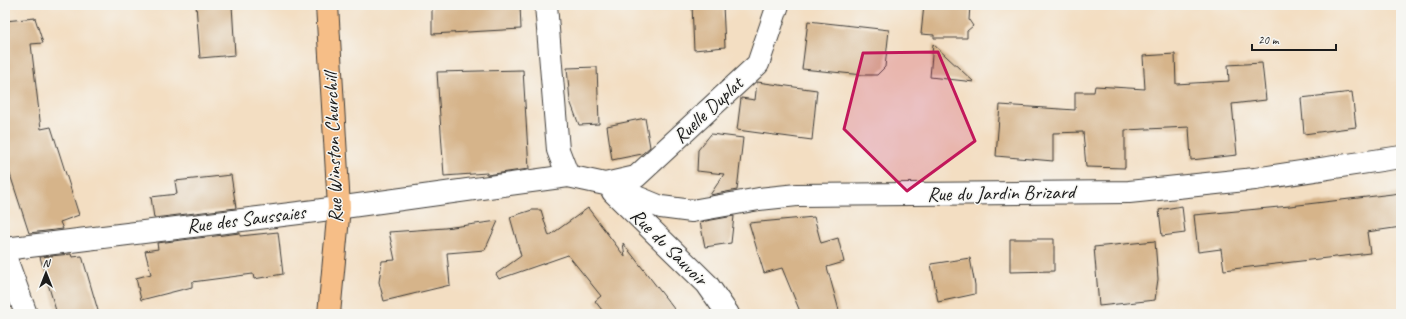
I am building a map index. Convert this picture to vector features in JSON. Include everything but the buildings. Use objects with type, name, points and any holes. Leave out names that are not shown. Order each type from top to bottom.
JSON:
[{"type":"main road","name":"Rue Winston Churchill","points":[[327,5],[339,207],[329,314]]},
{"type":"street","points":[[546,5],[558,150],[568,176]]},
{"type":"street","name":"Ruelle Duplat","points":[[605,184],[636,177],[758,64],[778,5]]},
{"type":"street","name":"Rue du Jardin Brizard","points":[[605,184],[661,207],[692,212],[759,199],[797,195],[1129,192],[1255,179],[1401,157]]},
{"type":"street","name":"Rue des Saussaies","points":[[5,249],[339,207],[568,176],[605,184]]},
{"type":"street","name":"Rue du Sauvoir","points":[[605,184],[707,284],[728,314]]},
{"type":"street","points":[[5,256],[26,314]]},
{"type":"highlighted area","points":[[938,52],[975,141],[907,191],[844,129],[863,53]]}]
